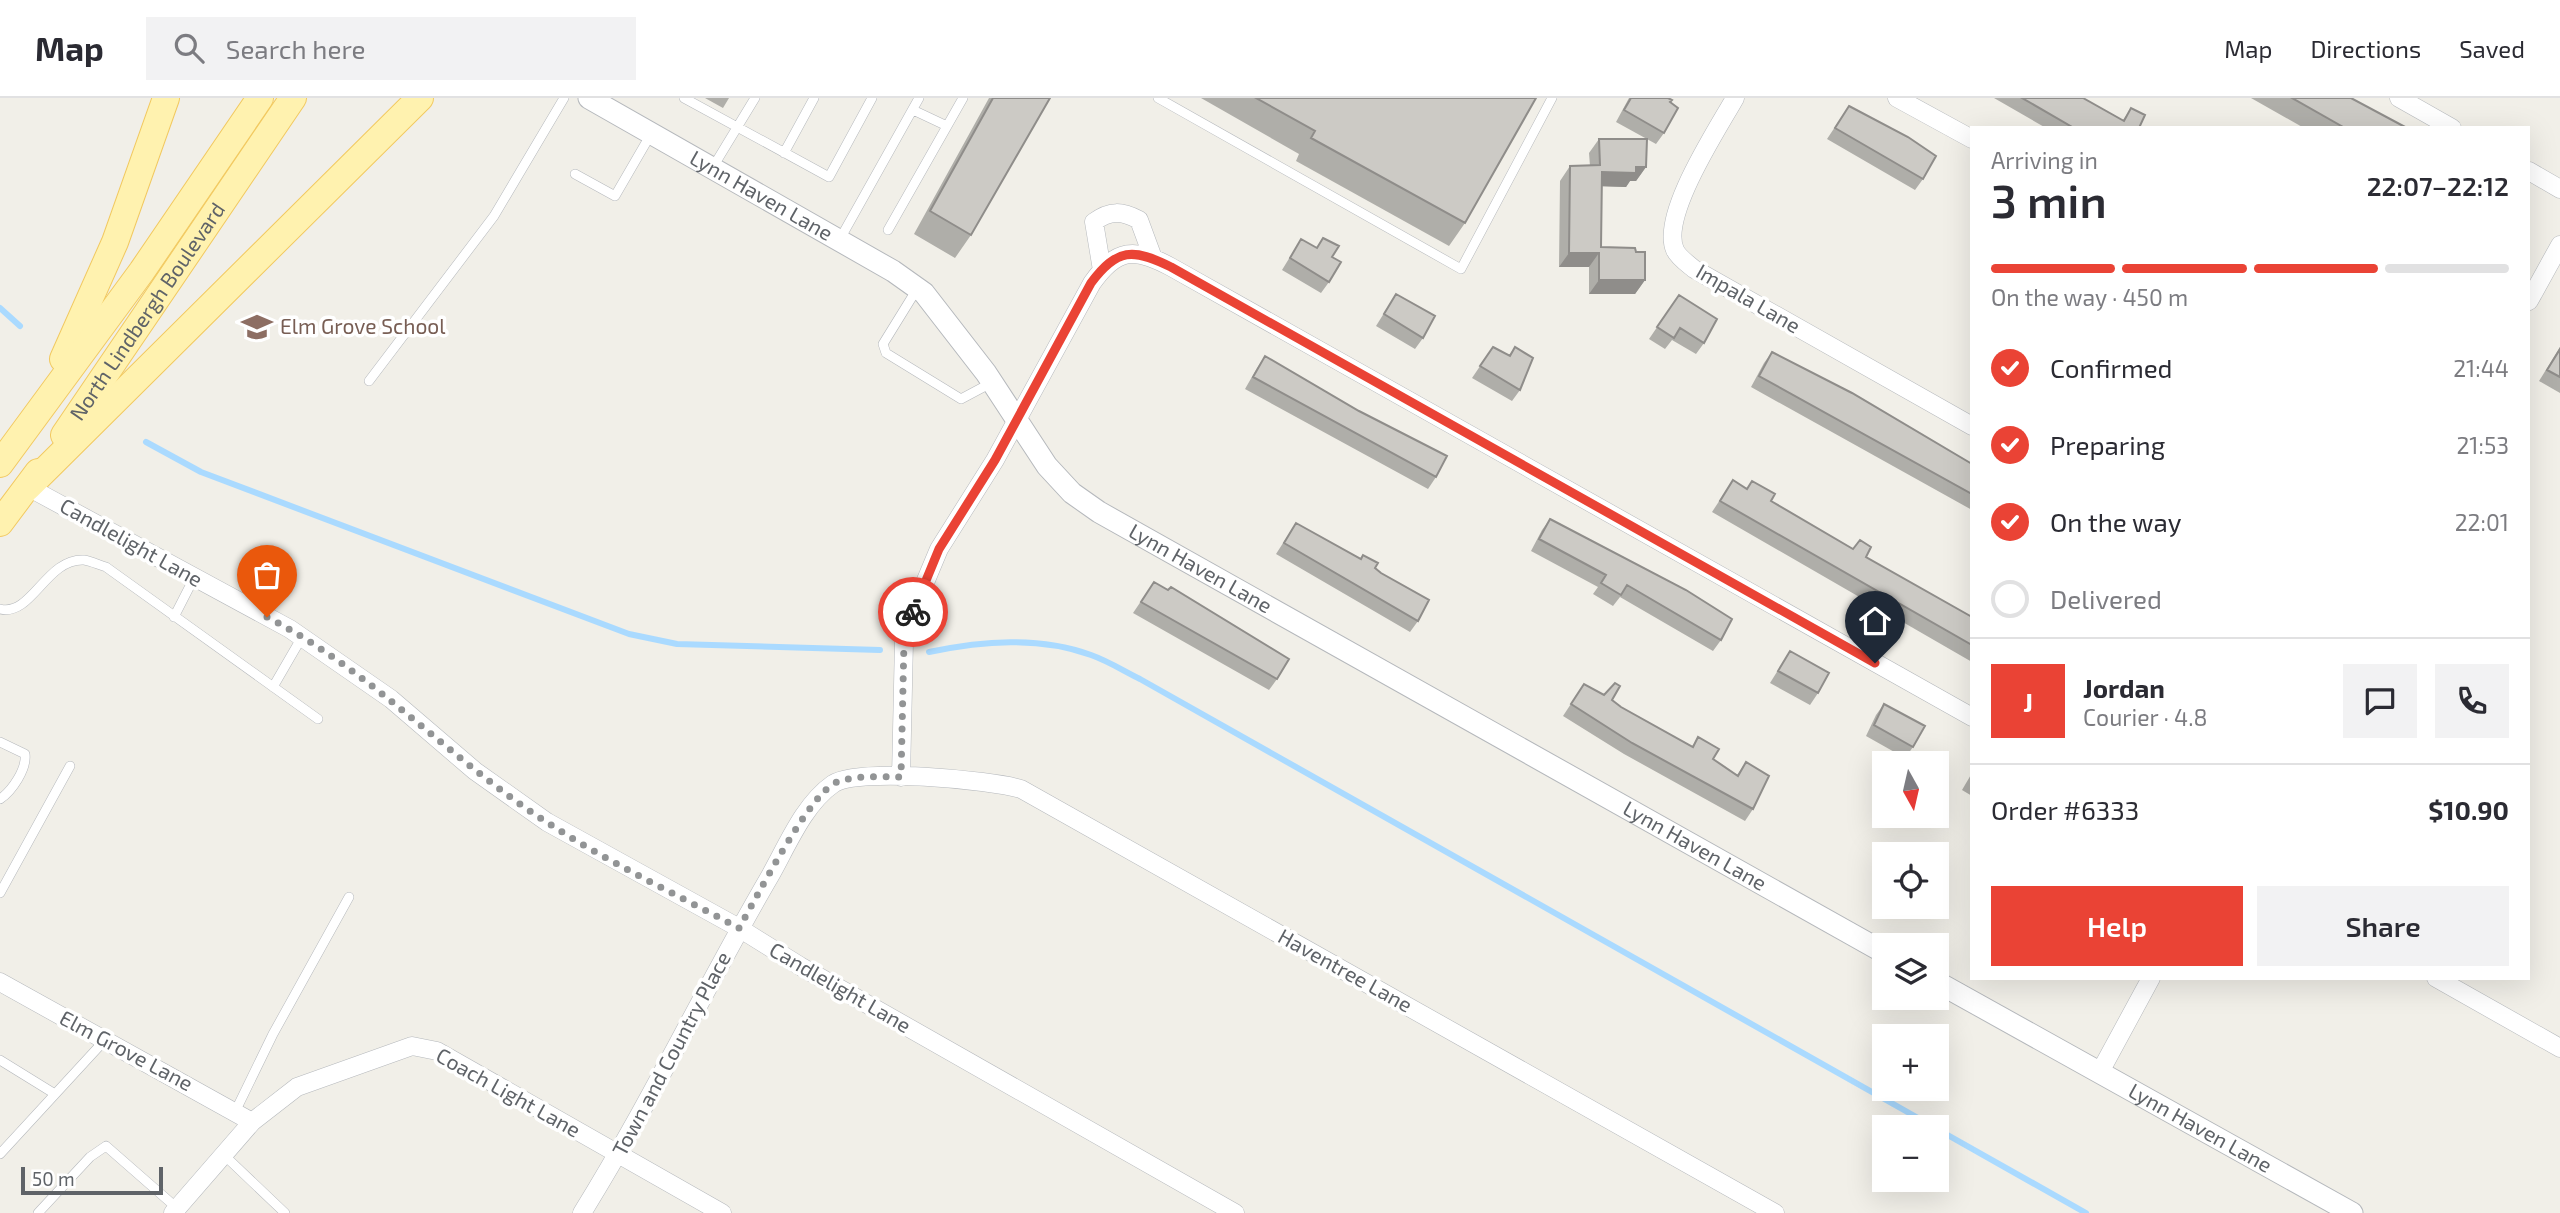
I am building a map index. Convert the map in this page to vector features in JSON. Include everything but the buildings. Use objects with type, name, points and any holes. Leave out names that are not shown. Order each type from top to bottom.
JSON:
[{"type":"main road","points":[[39,412],[115,242],[166,98]]},
{"type":"main road","name":"North Lindbergh Boulevard","points":[[0,464],[142,271],[260,98]]},
{"type":"main road","name":"North Lindbergh Boulevard","points":[[0,523],[28,487],[293,98]]},
{"type":"main road","points":[[28,487],[419,98]]},
{"type":"street","name":"Lynn Haven Lane","points":[[589,98],[918,288],[952,327],[993,382],[1047,466],[1072,493],[1099,512],[1872,946]]},
{"type":"street","name":"Impala Lane","points":[[1735,98],[1704,152],[1671,224],[1675,251],[1694,270],[1970,425]]},
{"type":"street","points":[[1897,98],[1970,138]]},
{"type":"street","points":[[2399,98],[2448,126]]},
{"type":"street","points":[[2530,172],[2560,188]]},
{"type":"street","points":[[1102,270],[1094,222],[1105,214],[1124,212],[1139,220],[1153,258]]},
{"type":"street","points":[[2530,299],[2560,245]]},
{"type":"street","points":[[901,777],[904,641],[939,549],[1102,270],[1119,256],[1135,252],[1153,258],[1970,716]]},
{"type":"street","name":"Candlelight Lane","points":[[28,487],[302,637],[391,699],[475,771],[547,822],[739,928],[800,966],[1234,1213]]},
{"type":"street","name":"Town and Country Place","points":[[582,1213],[619,1154],[739,928],[805,817],[834,783],[855,778],[901,777]]},
{"type":"street","name":"Haventree Lane","points":[[901,777],[998,782],[1021,789],[1775,1213]]},
{"type":"street","points":[[2100,1072],[2150,980]]},
{"type":"street","points":[[2441,980],[2560,1048]]},
{"type":"street","name":"Elm Grove Lane","points":[[2,988],[252,1122]]},
{"type":"street","name":"Lynn Haven Lane","points":[[1949,989],[2352,1213]]},
{"type":"street","name":"Coach Light Lane","points":[[177,1211],[252,1122],[297,1087],[412,1046],[437,1051],[722,1213]]},
{"type":"lane","points":[[369,380],[494,216],[564,98]]},
{"type":"lane","points":[[684,98],[829,177],[872,98]]},
{"type":"lane","points":[[712,169],[755,98]]},
{"type":"lane","points":[[784,153],[814,98]]},
{"type":"lane","points":[[839,240],[919,98]]},
{"type":"lane","points":[[888,230],[964,98]]},
{"type":"lane","points":[[1158,98],[1461,269],[1552,98]]},
{"type":"lane","points":[[913,110],[947,126]]},
{"type":"lane","points":[[575,174],[615,196],[651,134]]},
{"type":"lane","points":[[918,288],[883,344],[886,353],[961,399],[993,382]]},
{"type":"lane","points":[[0,609],[11,609],[23,603],[63,564],[84,560],[106,567],[318,719]]},
{"type":"lane","points":[[174,617],[194,578]]},
{"type":"lane","points":[[273,687],[302,637]]},
{"type":"lane","points":[[0,742],[25,754],[26,763],[16,782],[0,799]]},
{"type":"lane","points":[[0,893],[70,766]]},
{"type":"lane","points":[[236,1112],[273,1034],[349,897]]},
{"type":"lane","points":[[0,1154],[104,1041]]},
{"type":"lane","points":[[0,1060],[55,1094]]},
{"type":"lane","points":[[42,1212],[90,1157],[106,1146],[177,1211]]},
{"type":"lane","points":[[224,1155],[285,1213]]},
{"type":"waterway","points":[[0,308],[20,326]]},
{"type":"waterway","points":[[146,442],[201,472],[629,634],[677,644],[880,650]]},
{"type":"waterway","points":[[929,652],[1010,642],[1051,645],[1104,660],[1913,1115]]},
{"type":"waterway","points":[[1949,1136],[2086,1213]]},
{"type":"way so far","points":[[267,617],[346,666],[391,699],[512,799],[640,876],[739,928],[805,817],[819,797],[834,783],[855,778],[901,777],[904,641],[913,612]]},
{"type":"place","name":"Elm Grove School","points":[[257,327]]},
{"type":"route","points":[[913,612],[939,549],[995,460],[1091,283],[1119,256],[1135,252],[1171,267],[1875,663]]}]
